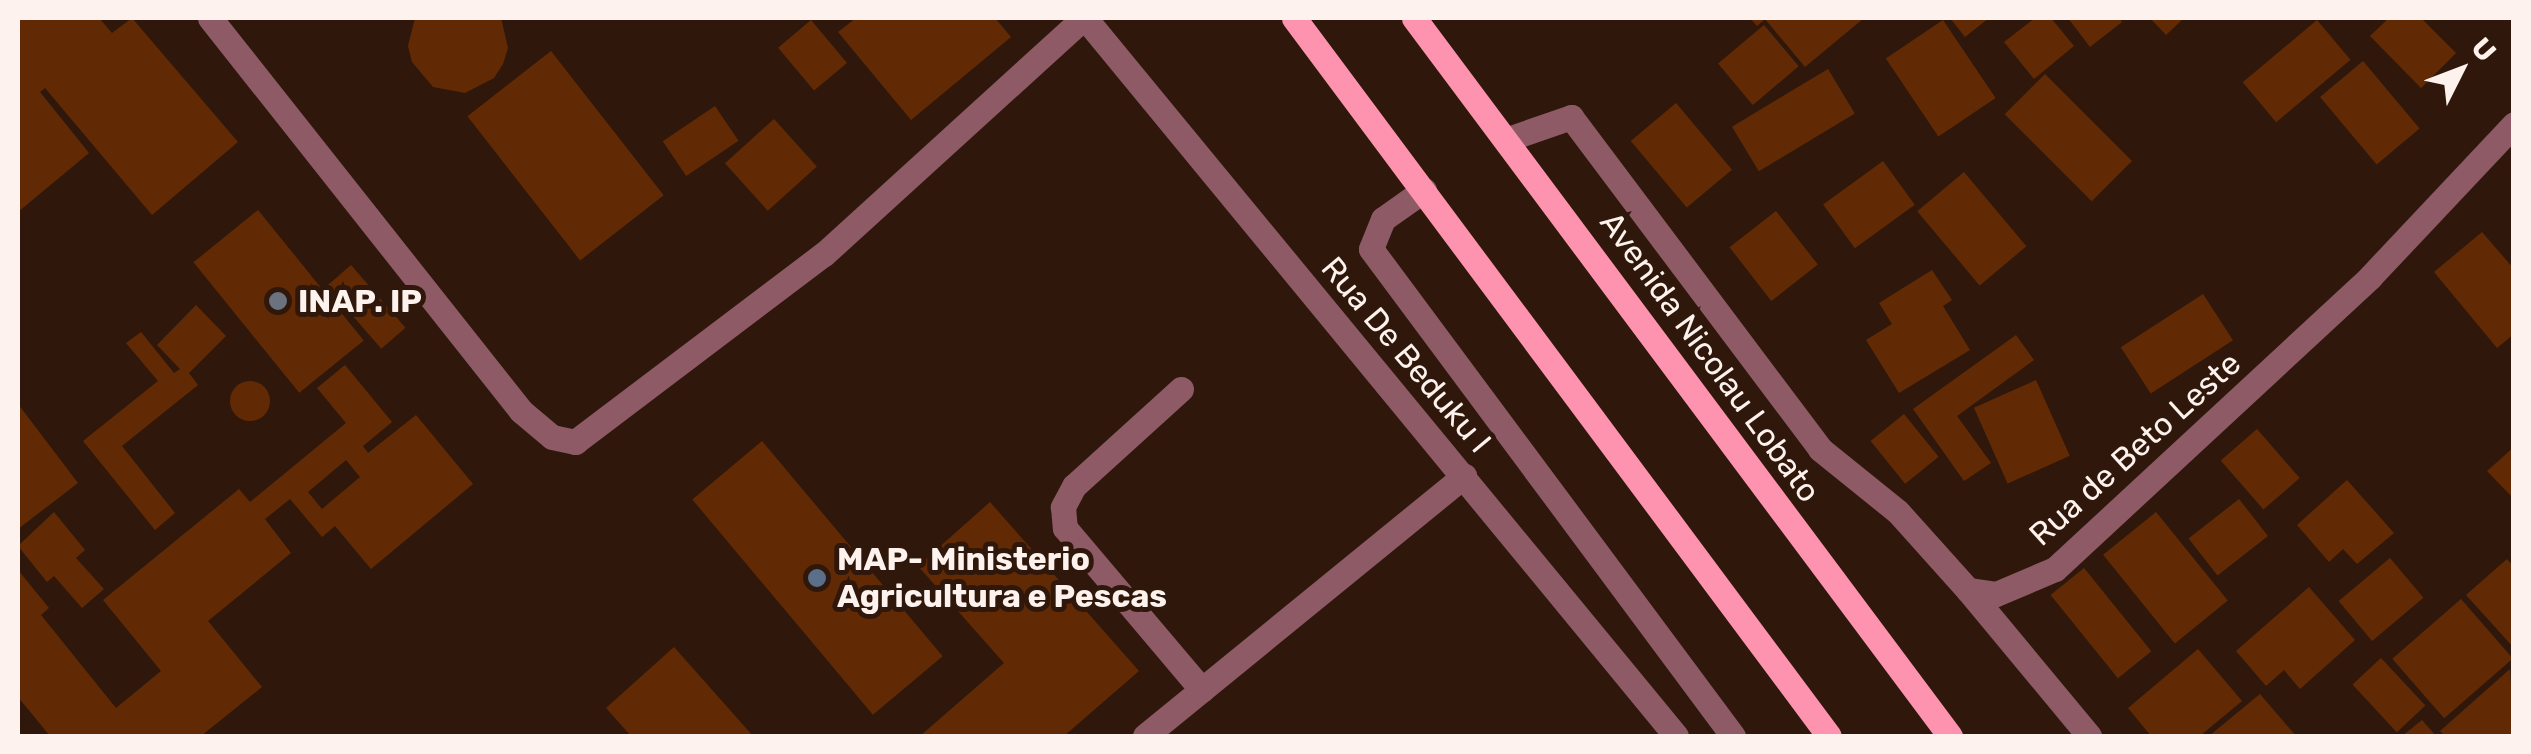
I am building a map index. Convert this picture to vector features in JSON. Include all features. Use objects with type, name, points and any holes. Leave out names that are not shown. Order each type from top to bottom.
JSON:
[{"type":"main road","points":[[1294,18],[1829,736]]},
{"type":"main road","name":"Avenida Nicolau Lobato","points":[[1414,18],[1588,246],[1950,736]]},
{"type":"street","points":[[210,18],[520,411],[552,437],[574,442],[824,254],[1084,18]]},
{"type":"street","name":"Rua De Beduku I","points":[[1084,18],[1676,736]]},
{"type":"street","points":[[1508,140],[1571,116],[1820,449],[1898,512],[2089,736]]},
{"type":"street","name":"Rua de Beto Leste","points":[[1968,590],[2010,592],[2055,569],[2370,277],[2514,124]]},
{"type":"street","points":[[1424,190],[1383,219],[1371,249],[1733,736]]},
{"type":"street","points":[[1181,389],[1074,486],[1063,507],[1066,528],[1202,690]]},
{"type":"street","points":[[1145,736],[1464,476]]},
{"type":"building","points":[[18,18],[99,18],[112,33],[132,18],[238,142],[152,215],[45,88],[40,92],[89,153],[18,212]]},
{"type":"building","points":[[415,18],[501,18],[508,48],[503,64],[494,78],[465,93],[433,87],[412,62],[408,46]]},
{"type":"building","points":[[856,18],[995,18],[1011,37],[911,120],[838,32]]},
{"type":"building","points":[[1750,18],[1864,18],[1805,67],[1765,19],[1757,26]]},
{"type":"building","points":[[1950,18],[1989,18],[1965,37]]},
{"type":"building","points":[[2035,18],[2051,18],[2074,46],[2034,79],[2004,42]]},
{"type":"building","points":[[2068,18],[2119,18],[2122,22],[2090,47]]},
{"type":"building","points":[[2150,18],[2184,18],[2166,35]]},
{"type":"building","points":[[2389,18],[2421,18],[2456,53],[2421,88],[2370,36]]},
{"type":"building","points":[[811,20],[847,63],[814,91],[778,48]]},
{"type":"building","points":[[1943,20],[1996,98],[1938,137],[1886,59]]},
{"type":"building","points":[[2317,20],[2350,60],[2276,122],[2243,82]]},
{"type":"building","points":[[1764,25],[1799,66],[1753,105],[1718,64]]},
{"type":"building","points":[[551,51],[664,195],[580,260],[467,116]]},
{"type":"building","points":[[2363,61],[2420,128],[2377,164],[2320,97]]},
{"type":"building","points":[[1828,69],[1855,114],[1759,171],[1732,127]]},
{"type":"building","points":[[2045,74],[2132,161],[2092,201],[2005,114]]},
{"type":"building","points":[[1676,103],[1732,170],[1687,208],[1631,141]]},
{"type":"building","points":[[715,106],[738,141],[686,176],[663,141]]},
{"type":"building","points":[[774,119],[817,167],[768,211],[725,163]]},
{"type":"building","points":[[1883,161],[1915,205],[1855,248],[1823,204]]},
{"type":"building","points":[[1964,172],[2026,246],[1980,286],[1917,211]]},
{"type":"building","name":"INAP. IP","points":[[258,210],[364,341],[299,393],[193,262]]},
{"type":"building","points":[[1776,211],[1818,265],[1771,301],[1730,247]]},
{"type":"building","points":[[2482,232],[2514,269],[2514,334],[2497,348],[2434,272]]},
{"type":"building","points":[[351,265],[405,328],[381,349],[327,286]]},
{"type":"building","points":[[1932,270],[1952,300],[1943,306],[1970,350],[1899,393],[1866,340],[1892,324],[1879,303]]},
{"type":"building","points":[[2203,294],[2233,340],[2151,394],[2121,347]]},
{"type":"building","points":[[196,305],[226,336],[189,373],[198,385],[122,446],[175,513],[155,530],[83,441],[158,381],[126,343],[141,332],[174,373],[180,369],[157,345]]},
{"type":"building","points":[[2016,335],[2034,360],[1957,416],[1991,463],[1964,481],[1913,409]]},
{"type":"building","points":[[345,365],[392,422],[363,446],[368,453],[416,415],[473,484],[371,569],[335,526],[322,537],[290,499],[265,519],[258,510],[291,553],[208,621],[262,687],[201,736],[50,736],[18,697],[18,570],[49,608],[41,615],[116,708],[161,671],[103,600],[239,489],[250,502],[346,423],[317,388]],"holes":[[[346,460],[360,477],[322,509],[308,492]]]},
{"type":"building","points":[[2036,380],[2070,456],[2008,483],[1974,408]]},
{"type":"building","points":[[250,381],[264,387],[270,401],[264,415],[250,421],[236,415],[230,401],[236,387]]},
{"type":"building","points":[[18,404],[78,483],[18,529]]},
{"type":"building","points":[[1904,414],[1939,457],[1905,484],[1871,441]]},
{"type":"building","points":[[2257,429],[2300,478],[2263,510],[2221,460]]},
{"type":"building","name":"MAP- Ministerio Agricultura e Pescas","points":[[762,441],[943,656],[873,715],[692,499]]},
{"type":"building","points":[[2514,447],[2514,499],[2487,471]]},
{"type":"building","points":[[2347,480],[2394,533],[2357,564],[2343,549],[2329,562],[2297,525]]},
{"type":"building","points":[[2239,499],[2268,536],[2218,575],[2189,538]]},
{"type":"building","points":[[990,502],[1139,671],[1064,736],[920,736],[1004,663],[918,566]]},
{"type":"building","points":[[54,512],[85,550],[76,558],[104,589],[82,608],[54,576],[47,582],[18,546]]},
{"type":"building","points":[[2156,512],[2228,601],[2175,643],[2103,555]]},
{"type":"building","points":[[2390,558],[2423,598],[2372,641],[2339,601]]},
{"type":"building","points":[[2507,559],[2514,567],[2514,648],[2466,595]]},
{"type":"building","points":[[2084,568],[2151,651],[2118,678],[2051,595]]},
{"type":"building","points":[[2309,587],[2355,640],[2300,689],[2284,670],[2266,686],[2236,651]]},
{"type":"building","points":[[2461,599],[2513,659],[2444,718],[2392,659]]},
{"type":"building","points":[[674,647],[753,736],[631,736],[606,708]]},
{"type":"building","points":[[2198,649],[2242,701],[2200,736],[2151,736],[2128,708]]},
{"type":"building","points":[[2381,658],[2425,706],[2397,732],[2352,685]]},
{"type":"building","points":[[2510,669],[2514,736],[2445,736],[2440,731]]},
{"type":"building","points":[[2260,694],[2296,736],[2209,736]]},
{"type":"building","points":[[2422,720],[2436,736],[2402,736]]},
{"type":"place","name":"INAP. IP","points":[[278,301]]},
{"type":"place","name":"MAP- Ministerio Agricultura e Pescas","points":[[817,578]]}]
